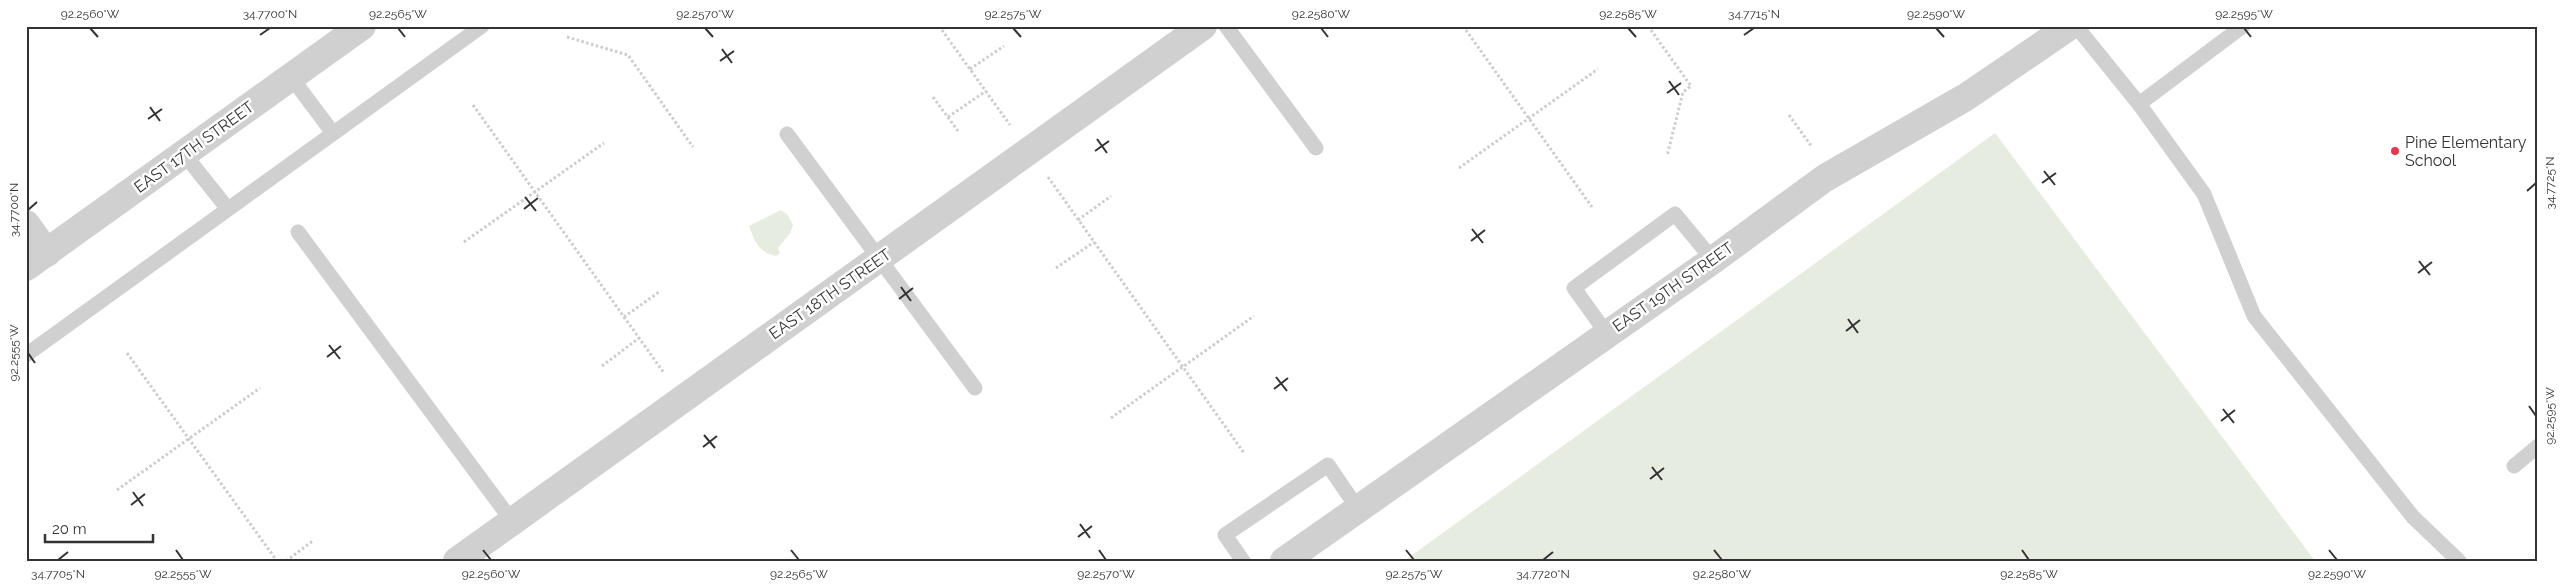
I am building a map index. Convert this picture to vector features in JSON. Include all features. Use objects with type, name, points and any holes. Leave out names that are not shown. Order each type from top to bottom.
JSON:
[{"type":"street","name":"EAST 17TH STREET","points":[[36,260],[362,26]]},
{"type":"street","name":"EAST 19TH STREET","points":[[1284,561],[1712,260],[1825,178],[1966,97],[2070,26]]},
{"type":"street","name":"EAST 18TH STREET","points":[[457,561],[1030,151],[1194,29]]},
{"type":"street","points":[[26,224],[36,260]]},
{"type":"lane","points":[[26,355],[482,26]]},
{"type":"lane","points":[[1226,26],[1316,148]]},
{"type":"lane","points":[[2076,26],[2139,104],[2204,194],[2254,316],[2413,517],[2459,561]]},
{"type":"lane","points":[[2139,104],[2243,26]]},
{"type":"lane","points":[[291,78],[333,133]]},
{"type":"lane","points":[[787,134],[975,388]]},
{"type":"lane","points":[[184,154],[228,209]]},
{"type":"lane","points":[[1607,334],[1574,288],[1676,214],[1712,260]]},
{"type":"lane","points":[[298,232],[512,521]]},
{"type":"lane","points":[[2514,466],[2538,446]]},
{"type":"lane","points":[[1243,561],[1225,535],[1328,465],[1358,509]]},
{"type":"path","points":[[939,26],[1244,453]]},
{"type":"path","points":[[1463,26],[1592,208]]},
{"type":"path","points":[[1648,26],[1691,86],[1683,92],[1667,156]]},
{"type":"path","points":[[567,37],[628,55],[693,147]]},
{"type":"path","points":[[970,69],[1004,46]]},
{"type":"path","points":[[1459,168],[1598,69]]},
{"type":"path","points":[[948,117],[986,90]]},
{"type":"path","points":[[933,97],[958,131]]},
{"type":"path","points":[[473,105],[683,399]]},
{"type":"path","points":[[1789,115],[1814,151]]},
{"type":"path","points":[[464,242],[604,143]]},
{"type":"path","points":[[1078,220],[1111,196]]},
{"type":"path","points":[[1056,268],[1094,242]]},
{"type":"path","points":[[624,317],[659,292]]},
{"type":"path","points":[[1111,418],[1254,316]]},
{"type":"path","points":[[602,366],[639,338]]},
{"type":"path","points":[[127,353],[277,561]]},
{"type":"path","points":[[117,490],[260,388]]},
{"type":"path","points":[[286,561],[314,540]]},
{"type":"shaded area","points":[[1995,133],[2315,561],[1404,561]]},
{"type":"shaded area","points":[[781,210],[787,214],[793,225],[790,233],[778,248],[780,253],[776,256],[761,249],[753,237],[749,226]]},
{"type":"place","name":"Pine Elementary School","points":[[2395,151]]}]
